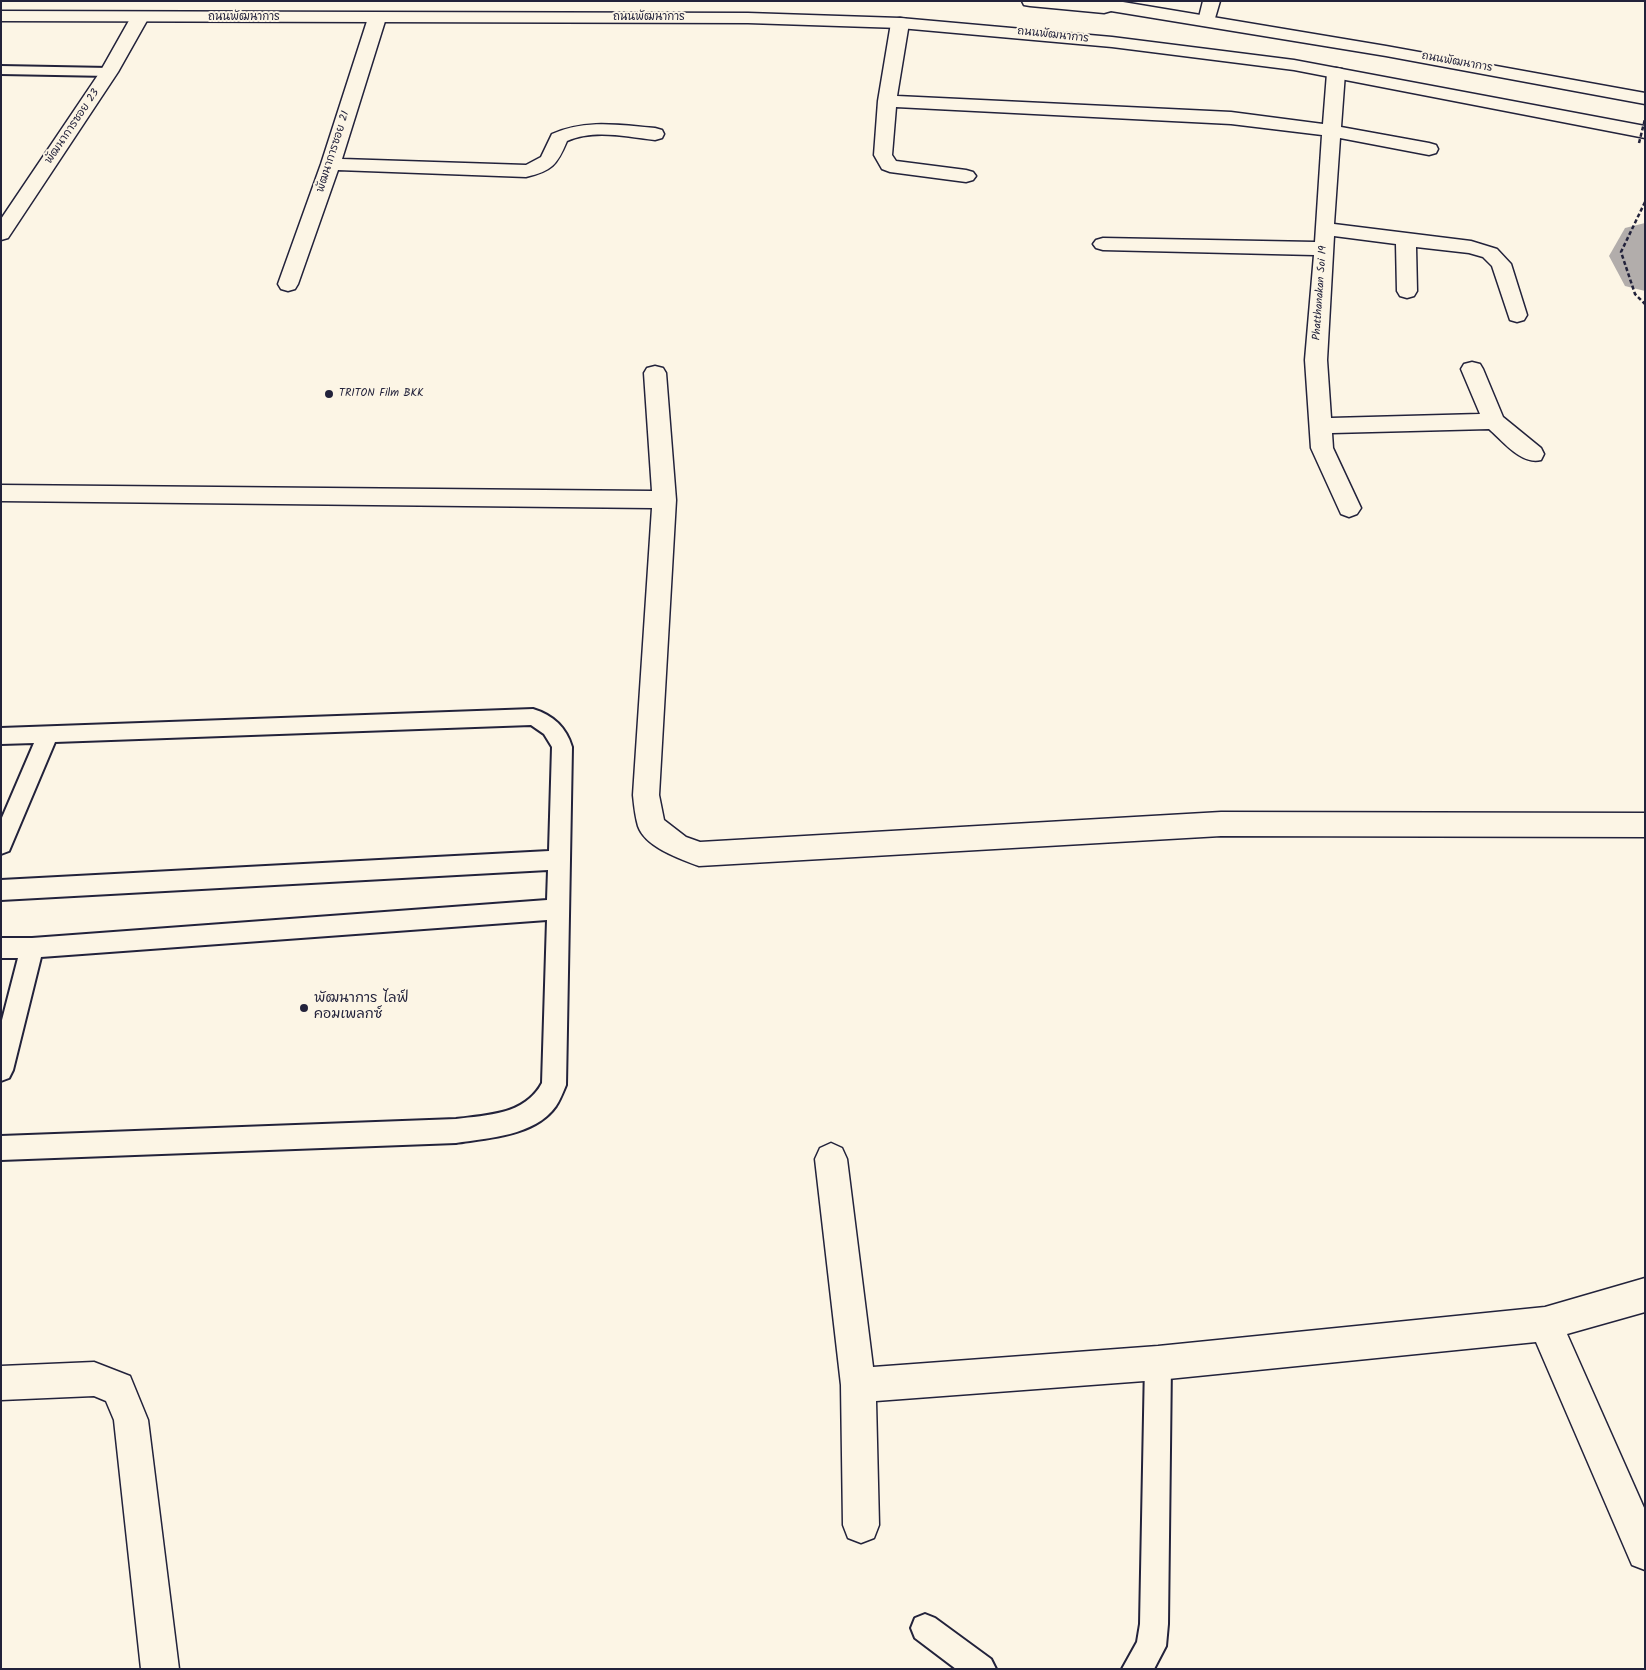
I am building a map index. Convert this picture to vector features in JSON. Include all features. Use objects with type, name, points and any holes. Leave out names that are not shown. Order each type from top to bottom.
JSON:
[{"type":"street","name":"ถนนพัฒนาการ","points":[[1030,1],[1180,16]]},
{"type":"street","name":"ถนนพัฒนาการ","points":[[1084,1],[1386,50],[1645,99]]},
{"type":"street","points":[[1207,21],[1212,1]]},
{"type":"street","name":"ถนนพัฒนาการ","points":[[1,16],[748,18],[898,15],[950,11]]},
{"type":"street","name":"ถนนพัฒนาการ","points":[[984,14],[1106,31],[1294,65],[1642,137]]},
{"type":"street","name":"ถนนพัฒนาการ","points":[[898,15],[1294,65]]},
{"type":"street","points":[[898,15],[887,101],[883,155],[889,165],[915,171],[966,176]]},
{"type":"street","name":"พัฒนาการซอย 23","points":[[1,234],[109,72],[140,17]]},
{"type":"street","name":"พัฒนาการซอย 21","points":[[288,284],[331,164],[377,18]]},
{"type":"street","name":"Phatthanakan Soi 19","points":[[1336,73],[1316,360],[1322,448],[1349,508]]},
{"type":"street","points":[[887,101],[1216,117],[1332,131],[1429,149]]},
{"type":"street","points":[[331,164],[526,171],[543,166],[549,162],[559,138],[573,132],[587,129],[655,134]]},
{"type":"street","points":[[1324,228],[1472,247],[1490,253],[1501,264],[1517,314]]},
{"type":"street","points":[[1406,239],[1407,291]]},
{"type":"street","points":[[1103,244],[1325,249]]},
{"type":"street","points":[[1472,369],[1494,421],[1533,454]]},
{"type":"street","points":[[655,373],[664,500],[646,795],[652,826],[676,845],[699,854],[1221,824],[1645,825]]},
{"type":"street","points":[[1321,426],[1494,421]]},
{"type":"street","points":[[1,493],[664,500]]},
{"type":"street","points":[[831,1159],[858,1385],[861,1525]]},
{"type":"street","points":[[858,1385],[1158,1363],[1545,1324],[1645,1295]]},
{"type":"street","points":[[1545,1324],[1645,1552]]},
{"type":"street","points":[[1,1383],[94,1379],[118,1388],[131,1420],[160,1669]]},
{"type":"lane","points":[[1,70],[109,72]]},
{"type":"lane","points":[[1,736],[533,717],[553,729],[560,738],[562,747],[554,1086],[549,1097],[539,1108],[516,1121],[456,1131],[1,1148]]},
{"type":"lane","points":[[1,845],[48,735]]},
{"type":"lane","points":[[1,890],[560,860]]},
{"type":"lane","points":[[1,948],[32,948],[559,910]]},
{"type":"lane","points":[[1,1070],[32,948]]},
{"type":"lane","points":[[1137,1669],[1151,1646],[1154,1624],[1158,1363]]},
{"type":"lane","points":[[925,1628],[981,1669]]},
{"type":"path","points":[[1642,137],[1645,119]]},
{"type":"path","points":[[1645,202],[1621,252],[1635,294],[1645,304]]},
{"type":"waterway","points":[[1645,240],[1637,256],[1645,273]]},
{"type":"place","name":"TRITON Film BKK","points":[[329,394]]},
{"type":"place","name":"พัฒนาการ ไลฟ์ คอมเพลกซ์","points":[[304,1008]]}]
